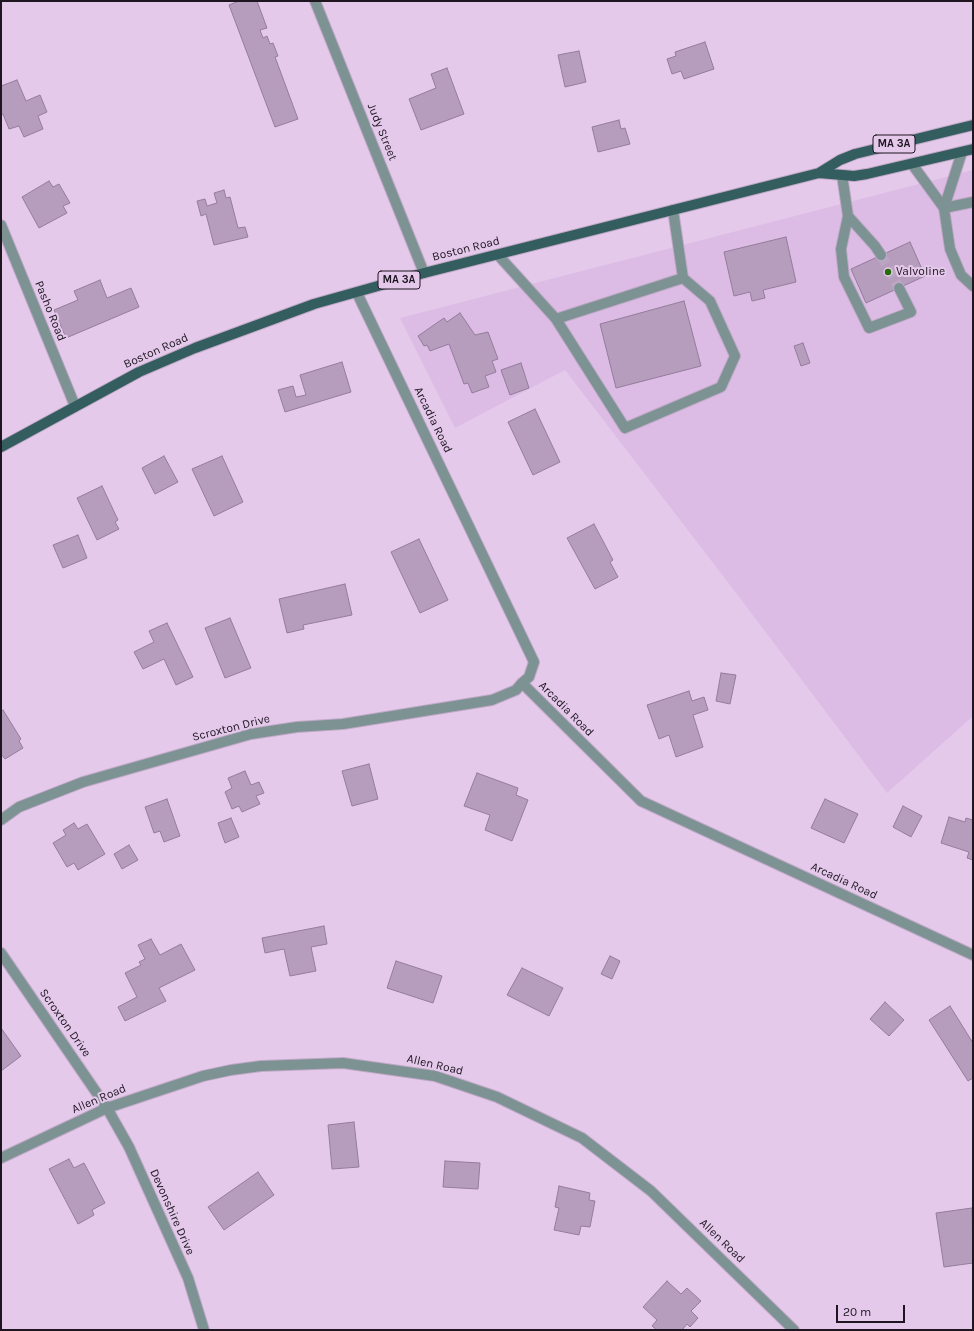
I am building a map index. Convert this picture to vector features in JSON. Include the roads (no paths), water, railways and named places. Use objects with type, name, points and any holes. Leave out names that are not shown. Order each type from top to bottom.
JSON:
[{"type":"main road","name":"Boston Road","points":[[1,447],[139,372],[195,348],[301,308],[424,273],[819,173],[840,160],[855,154],[973,125]]},
{"type":"main road","name":"Boston Road","points":[[819,173],[842,175],[867,174],[973,149]]},
{"type":"street","name":"Judy Street","points":[[315,1],[424,273]]},
{"type":"street","points":[[962,152],[944,208],[950,249],[961,275],[973,286]]},
{"type":"street","points":[[912,164],[944,208]]},
{"type":"street","points":[[842,175],[848,216],[841,248],[844,277],[869,328],[911,312],[898,288]]},
{"type":"street","points":[[944,208],[973,202]]},
{"type":"street","points":[[498,255],[556,319],[626,428],[721,387],[735,356],[710,301],[683,278],[673,210]]},
{"type":"street","points":[[848,216],[875,246],[881,255]]},
{"type":"street","name":"Pasho Road","points":[[1,225],[75,406]]},
{"type":"street","points":[[556,319],[683,278]]},
{"type":"street","name":"Arcadia Road","points":[[357,292],[534,662],[529,677],[522,683],[641,801],[973,955]]},
{"type":"street","name":"Scroxton Drive","points":[[1,820],[19,807],[83,782],[251,734],[297,727],[343,724],[492,700],[516,690],[522,683]]},
{"type":"street","name":"Scroxton Drive","points":[[1,953],[107,1108]]},
{"type":"street","name":"Allen Road","points":[[1,1158],[107,1108],[203,1076],[261,1066],[343,1063],[414,1072],[461,1083],[497,1097],[540,1116],[582,1138],[608,1156],[651,1191],[794,1330]]},
{"type":"street","name":"Devonshire Drive","points":[[107,1108],[129,1147],[188,1278],[204,1330]]},
{"type":"tunnel","points":[[881,255],[899,288]]},
{"type":"place","name":"Valvoline","points":[[888,272]]}]
